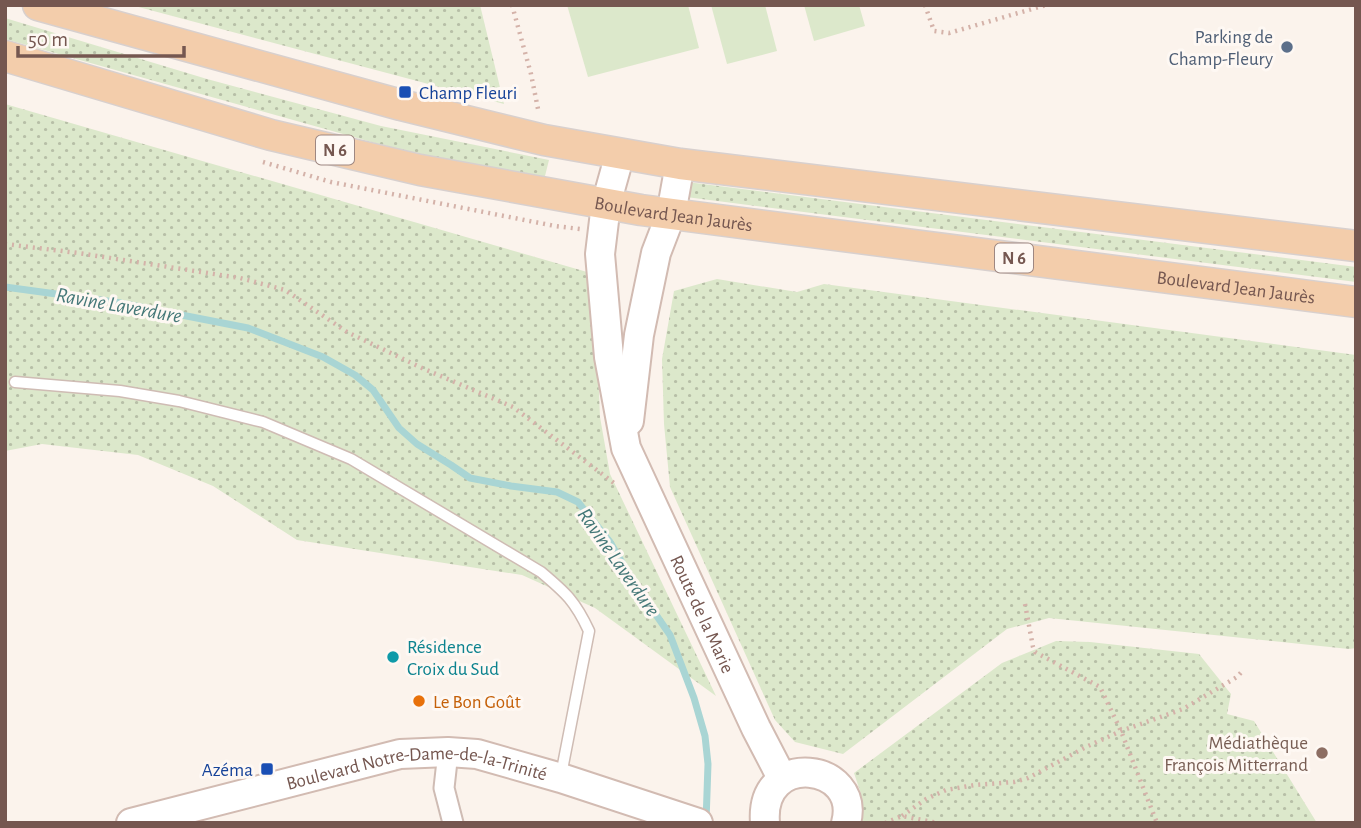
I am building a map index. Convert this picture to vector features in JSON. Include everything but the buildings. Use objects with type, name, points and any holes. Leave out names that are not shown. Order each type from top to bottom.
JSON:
[{"type":"main road","points":[[38,5],[401,104],[544,140],[620,154],[680,164],[1356,246]]},
{"type":"main road","name":"Boulevard Jean Jaurès","points":[[5,56],[271,135],[420,170],[606,204],[1356,302]]},
{"type":"street","name":"Route de la Marie","points":[[620,154],[606,204],[600,254],[609,357],[626,448],[756,728],[782,778]]},
{"type":"street","points":[[626,448],[639,335],[656,253],[671,214],[680,164]]},
{"type":"street","points":[[448,752],[444,788],[453,823]]},
{"type":"street","name":"Boulevard Notre-Dame-de-la-Trinité","points":[[131,823],[195,815],[400,754],[448,752],[477,754],[561,778],[687,821]]},
{"type":"street","points":[[765,823],[764,810],[773,787],[782,778],[810,771],[824,775],[843,793],[847,805],[846,823]]},
{"type":"lane","points":[[15,382],[120,391],[179,401],[263,422],[351,459],[541,572],[565,592],[579,610],[589,631],[561,778]]},
{"type":"path","points":[[512,5],[538,109]]},
{"type":"path","points":[[925,5],[933,31],[949,33],[1046,5]]},
{"type":"path","points":[[5,244],[240,278],[285,290],[346,332],[513,407],[615,484]]},
{"type":"path","points":[[1025,604],[1035,652],[1100,687],[1157,823]]},
{"type":"path","points":[[885,823],[946,790],[1028,778],[1121,732],[1183,709],[1237,677],[1244,668]]},
{"type":"path","points":[[902,816],[938,823]]},
{"type":"green space","points":[[131,5],[480,5],[504,104]]},
{"type":"green space","points":[[567,5],[688,5],[699,48],[588,77]]},
{"type":"green space","points":[[711,5],[765,5],[777,51],[727,64]]},
{"type":"green space","points":[[804,5],[859,5],[865,26],[814,41]]},
{"type":"green space","points":[[5,18],[207,79],[381,126],[549,160],[543,184],[375,143],[5,39]]},
{"type":"green space","points":[[5,104],[594,274],[600,417],[610,474],[716,696],[595,608],[522,575],[297,540],[213,486],[138,455],[42,444],[5,451]]},
{"type":"green space","points":[[687,182],[1356,267],[1356,282],[686,197]]},
{"type":"green space","points":[[717,279],[797,292],[824,284],[1356,355],[1356,648],[1049,618],[1007,629],[843,754],[795,742],[775,720],[670,487],[662,359],[674,291]]},
{"type":"green space","points":[[1056,641],[1199,654],[1231,694],[1227,714],[1254,721],[1317,823],[857,823],[861,794],[854,773],[1002,663]]},
{"type":"waterway","name":"Ravine Laverdure","points":[[5,287],[115,302],[248,328],[323,357],[355,375],[373,390],[399,428],[417,444],[470,478],[557,492],[578,502],[610,542],[670,635],[705,736],[708,764],[706,822]]},
{"type":"place","name":"Parking de Champ-Fleury","points":[[1287,47]]},
{"type":"place","name":"Champ Fleuri","points":[[405,92]]},
{"type":"place","name":"Résidence Croix du Sud","points":[[393,657]]},
{"type":"place","name":"Le Bon Goût","points":[[419,701]]},
{"type":"place","name":"Médiathèque François Mitterrand","points":[[1322,753]]},
{"type":"place","name":"Azéma","points":[[267,769]]}]
